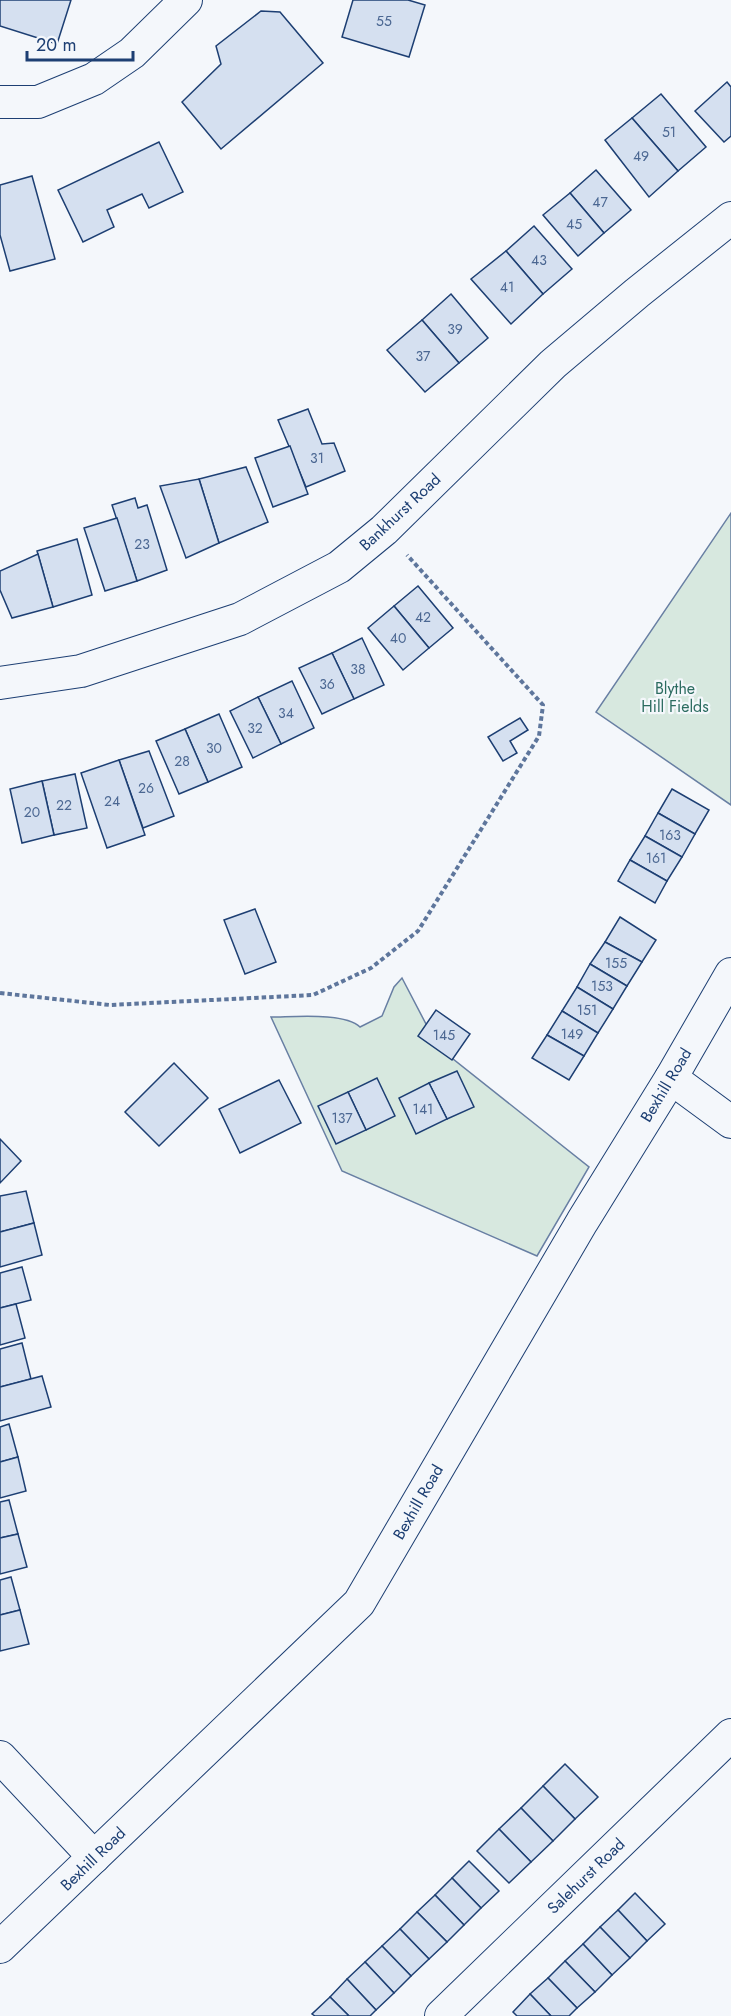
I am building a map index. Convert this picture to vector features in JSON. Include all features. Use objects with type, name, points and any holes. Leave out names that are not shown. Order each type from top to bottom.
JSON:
[{"type":"street","points":[[0,102],[38,102],[94,79],[132,53],[186,0]]},
{"type":"street","name":"Bankhurst Road","points":[[0,683],[81,671],[240,619],[339,567],[384,530],[553,364],[731,218]]},
{"type":"street","name":"Bexhill Road","points":[[0,1947],[359,1603],[582,1222],[671,1078],[731,974]]},
{"type":"street","points":[[671,1078],[731,1122]]},
{"type":"street","name":"Salehurst Road","points":[[441,2016],[731,1735]]},
{"type":"street","points":[[0,1757],[94,1857]]},
{"type":"path","points":[[0,993],[110,1005],[314,995],[371,968],[418,931],[539,736],[543,705],[384,530]]},
{"type":"green space","name":"Blythe Hill Fields","points":[[731,513],[731,805],[596,712]]},
{"type":"green space","points":[[402,978],[438,1047],[589,1167],[537,1256],[342,1171],[271,1017],[331,1017],[353,1022],[360,1027],[382,1016],[394,987]]},
{"type":"building","points":[[0,0],[71,0],[57,44],[0,26]]},
{"type":"building","points":[[353,0],[408,0],[425,5],[409,57],[342,37]]},
{"type":"building","points":[[261,11],[280,12],[323,63],[221,149],[182,102],[221,64],[216,46]]},
{"type":"building","points":[[727,82],[731,87],[731,136],[724,142],[695,111]]},
{"type":"building","points":[[661,94],[706,147],[678,171],[632,118]]},
{"type":"building","points":[[632,118],[678,171],[649,197],[605,140]]},
{"type":"building","points":[[159,142],[183,192],[149,208],[142,194],[107,210],[114,227],[83,242],[58,190]]},
{"type":"building","points":[[596,170],[631,210],[604,233],[570,193]]},
{"type":"building","points":[[32,176],[55,259],[10,271],[0,235],[0,185]]},
{"type":"building","points":[[570,193],[604,233],[578,256],[543,215]]},
{"type":"building","points":[[534,226],[572,269],[543,294],[506,251]]},
{"type":"building","points":[[506,251],[543,294],[511,324],[471,279]]},
{"type":"building","points":[[451,294],[488,338],[459,363],[422,320]]},
{"type":"building","points":[[422,320],[459,363],[425,392],[387,350]]},
{"type":"building","points":[[308,409],[322,444],[334,443],[345,471],[306,487],[278,420]]},
{"type":"building","points":[[290,446],[308,494],[273,507],[255,458]]},
{"type":"building","points":[[246,467],[268,522],[219,543],[199,479]]},
{"type":"building","points":[[199,479],[219,543],[186,558],[160,486]]},
{"type":"building","points":[[135,498],[138,508],[147,505],[167,570],[137,581],[112,505]]},
{"type":"building","points":[[117,518],[137,581],[105,591],[84,528]]},
{"type":"building","points":[[77,539],[92,595],[53,607],[37,551]]},
{"type":"building","points":[[38,554],[53,607],[12,618],[0,590],[0,571]]},
{"type":"building","points":[[418,586],[453,628],[429,648],[394,606]]},
{"type":"building","points":[[394,606],[429,648],[403,670],[368,628]]},
{"type":"building","points":[[362,638],[384,685],[354,699],[332,653]]},
{"type":"building","points":[[332,653],[354,699],[322,714],[299,668]]},
{"type":"building","points":[[292,681],[314,728],[281,744],[258,697]]},
{"type":"building","points":[[258,697],[281,744],[253,758],[230,711]]},
{"type":"building","points":[[219,714],[242,767],[208,782],[185,729]]},
{"type":"building","points":[[520,718],[528,730],[510,741],[517,753],[503,761],[488,737]]},
{"type":"building","points":[[185,729],[208,782],[179,794],[156,741]]},
{"type":"building","points":[[149,751],[174,816],[143,828],[119,760]]},
{"type":"building","points":[[119,760],[145,835],[107,848],[81,773]]},
{"type":"building","points":[[75,774],[87,828],[54,835],[42,781]]},
{"type":"building","points":[[42,781],[54,835],[22,843],[10,789]]},
{"type":"building","points":[[672,789],[709,810],[695,834],[658,813]]},
{"type":"building","points":[[658,813],[695,834],[682,857],[645,836]]},
{"type":"building","points":[[645,836],[682,857],[667,881],[630,860]]},
{"type":"building","points":[[630,860],[667,881],[655,903],[618,881]]},
{"type":"building","points":[[255,909],[276,962],[245,974],[224,920]]},
{"type":"building","points":[[620,917],[656,940],[642,962],[605,942]]},
{"type":"building","points":[[605,942],[642,962],[627,986],[590,964]]},
{"type":"building","points":[[590,964],[627,986],[613,1009],[577,987]]},
{"type":"building","points":[[577,987],[613,1009],[598,1033],[562,1011]]},
{"type":"building","points":[[436,1010],[470,1034],[452,1060],[418,1036]]},
{"type":"building","points":[[562,1011],[598,1033],[584,1056],[547,1035]]},
{"type":"building","points":[[547,1035],[584,1056],[569,1080],[532,1058]]},
{"type":"building","points":[[174,1063],[208,1098],[159,1146],[125,1112]]},
{"type":"building","points":[[457,1071],[474,1107],[447,1119],[429,1083]]},
{"type":"building","points":[[377,1078],[395,1116],[366,1130],[348,1092]]},
{"type":"building","points":[[279,1080],[301,1123],[240,1153],[219,1109]]},
{"type":"building","points":[[429,1083],[447,1119],[416,1134],[399,1098]]},
{"type":"building","points":[[348,1092],[366,1130],[336,1144],[318,1106]]},
{"type":"building","points":[[0,1139],[21,1161],[0,1183]]},
{"type":"building","points":[[26,1191],[34,1223],[0,1232],[0,1196]]},
{"type":"building","points":[[34,1223],[42,1255],[0,1267],[0,1232]]},
{"type":"building","points":[[22,1267],[31,1300],[0,1308],[0,1273]]},
{"type":"building","points":[[16,1304],[25,1338],[0,1345],[0,1308]]},
{"type":"building","points":[[22,1343],[31,1379],[0,1387],[0,1349]]},
{"type":"building","points":[[42,1376],[51,1407],[0,1421],[0,1387]]},
{"type":"building","points":[[9,1424],[18,1457],[0,1462],[0,1427]]},
{"type":"building","points":[[18,1457],[26,1491],[0,1498],[0,1462]]},
{"type":"building","points":[[9,1500],[18,1534],[0,1538],[0,1502]]},
{"type":"building","points":[[18,1534],[27,1567],[0,1574],[0,1538]]},
{"type":"building","points":[[11,1577],[20,1610],[0,1615],[0,1580]]},
{"type":"building","points":[[20,1610],[29,1644],[0,1651],[0,1615]]},
{"type":"building","points":[[565,1764],[598,1797],[575,1819],[543,1786]]},
{"type":"building","points":[[543,1786],[575,1819],[553,1841],[521,1808]]},
{"type":"building","points":[[521,1808],[553,1841],[531,1862],[499,1829]]},
{"type":"building","points":[[499,1829],[531,1862],[509,1883],[477,1851]]},
{"type":"building","points":[[469,1861],[499,1891],[481,1908],[452,1878]]},
{"type":"building","points":[[452,1878],[481,1908],[464,1925],[435,1895]]},
{"type":"building","points":[[635,1893],[665,1924],[647,1941],[618,1910]]},
{"type":"building","points":[[435,1895],[464,1925],[447,1942],[417,1912]]},
{"type":"building","points":[[618,1910],[647,1941],[630,1958],[600,1927]]},
{"type":"building","points":[[417,1912],[447,1942],[429,1959],[400,1929]]},
{"type":"building","points":[[600,1927],[630,1958],[612,1975],[583,1944]]},
{"type":"building","points":[[400,1929],[429,1959],[411,1976],[382,1946]]},
{"type":"building","points":[[583,1944],[612,1975],[595,1992],[565,1961]]},
{"type":"building","points":[[382,1946],[411,1976],[394,1993],[365,1962]]},
{"type":"building","points":[[565,1961],[595,1992],[577,2008],[548,1978]]},
{"type":"building","points":[[365,1962],[394,1993],[376,2010],[347,1979]]},
{"type":"building","points":[[548,1978],[577,2008],[569,2016],[551,2016],[530,1994]]},
{"type":"building","points":[[347,1979],[376,2010],[370,2016],[349,2016],[330,1997]]},
{"type":"building","points":[[530,1994],[551,2016],[517,2016],[513,2012]]},
{"type":"building","points":[[330,1997],[349,2016],[315,2016],[312,2014]]}]
